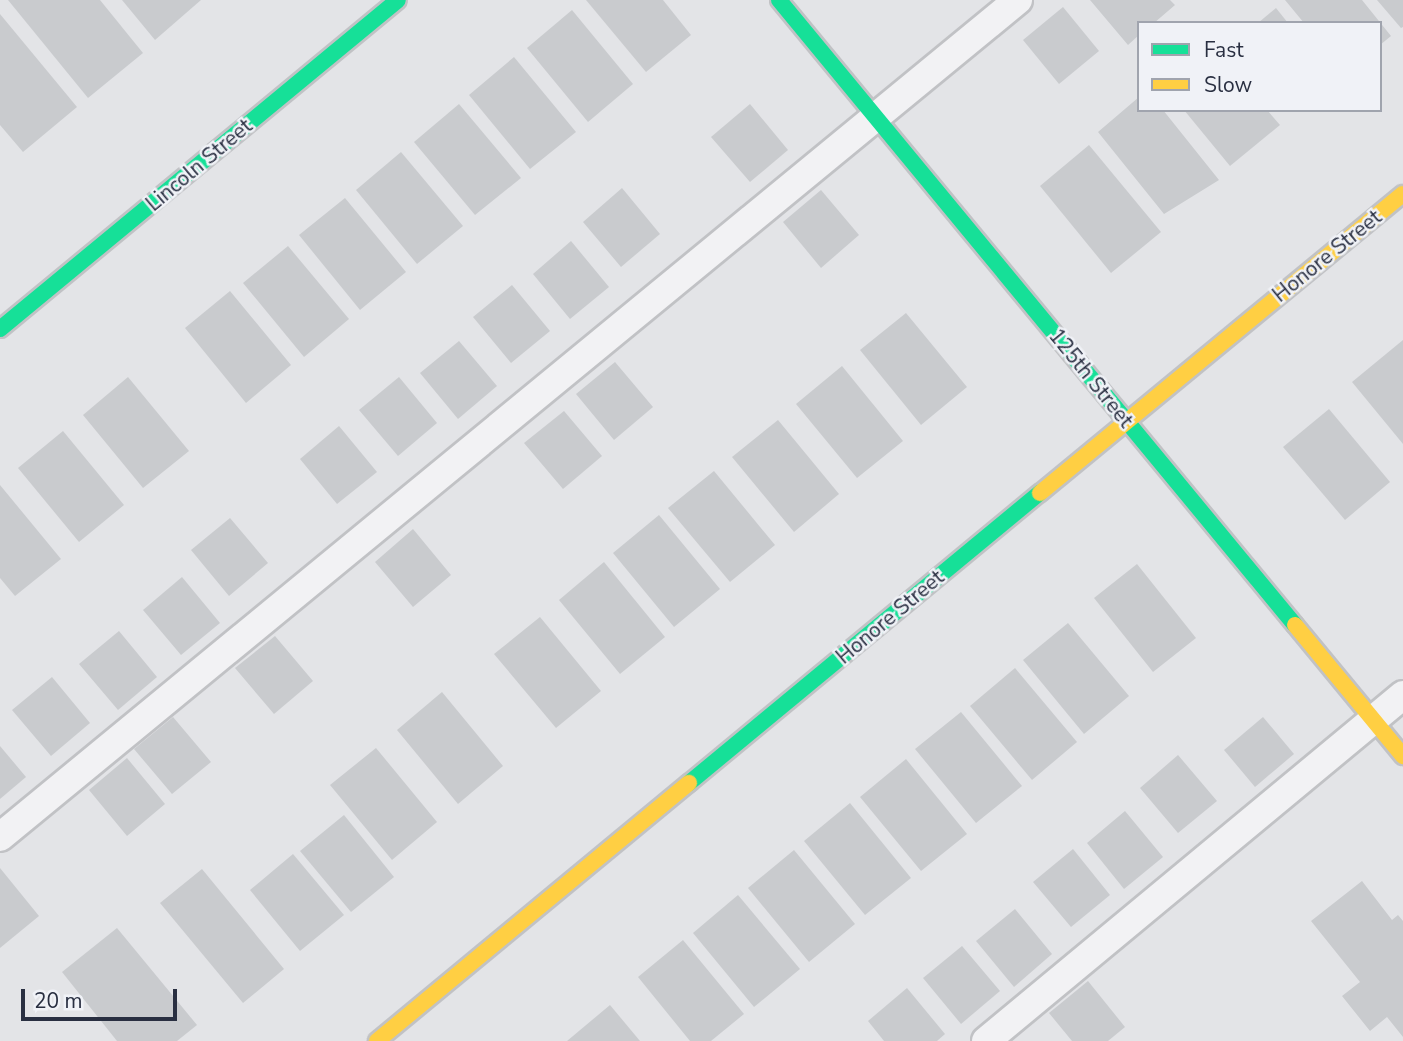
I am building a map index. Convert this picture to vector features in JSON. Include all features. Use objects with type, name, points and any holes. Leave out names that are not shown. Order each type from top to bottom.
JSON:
[{"type":"street","name":"Lincoln Street","points":[[0,329],[398,0]]},
{"type":"street","name":"125th Street","points":[[779,0],[1403,756]]},
{"type":"street","name":"Honore Street","points":[[377,1041],[1403,194]]},
{"type":"lane","points":[[0,837],[1018,0]]},
{"type":"lane","points":[[986,1041],[1403,695]]},
{"type":"building","points":[[8,0],[100,0],[143,53],[88,98]]},
{"type":"building","points":[[122,0],[201,0],[155,40]]},
{"type":"building","points":[[586,0],[663,0],[691,35],[646,72]]},
{"type":"building","points":[[1090,0],[1170,0],[1175,5],[1156,21],[1137,21],[1137,37],[1128,45]]},
{"type":"building","points":[[1285,0],[1362,0],[1379,21],[1302,21]]},
{"type":"building","points":[[1377,0],[1403,0],[1403,27],[1401,28]]},
{"type":"building","points":[[1063,7],[1099,51],[1059,84],[1023,40]]},
{"type":"building","points":[[1276,8],[1286,21],[1260,21]]},
{"type":"building","points":[[572,10],[633,84],[588,122],[527,48]]},
{"type":"building","points":[[0,14],[77,107],[23,152],[0,125]]},
{"type":"building","points":[[1382,25],[1391,36],[1382,43]]},
{"type":"building","points":[[514,57],[576,132],[530,169],[469,95]]},
{"type":"building","points":[[1137,99],[1137,112],[1165,112],[1219,180],[1164,214],[1098,132]]},
{"type":"building","points":[[459,104],[521,178],[475,215],[414,142]]},
{"type":"building","points":[[750,104],[788,150],[750,182],[711,137]]},
{"type":"building","points":[[1186,112],[1269,112],[1280,125],[1230,166]]},
{"type":"building","points":[[1089,145],[1161,232],[1111,273],[1040,186]]},
{"type":"building","points":[[401,152],[463,226],[417,264],[356,190]]},
{"type":"building","points":[[622,188],[660,234],[621,267],[583,222]]},
{"type":"building","points":[[821,190],[859,235],[821,268],[783,222]]},
{"type":"building","points":[[345,198],[406,272],[360,310],[299,235]]},
{"type":"building","points":[[571,241],[609,287],[570,319],[533,274]]},
{"type":"building","points":[[288,246],[349,319],[304,357],[243,283]]},
{"type":"building","points":[[512,285],[550,331],[511,363],[473,317]]},
{"type":"building","points":[[230,291],[291,365],[246,403],[185,328]]},
{"type":"building","points":[[906,313],[967,387],[921,425],[860,350]]},
{"type":"building","points":[[1403,340],[1403,444],[1352,382]]},
{"type":"building","points":[[459,341],[497,386],[458,419],[420,373]]},
{"type":"building","points":[[615,362],[653,407],[614,440],[576,394]]},
{"type":"building","points":[[842,366],[903,441],[857,478],[796,404]]},
{"type":"building","points":[[128,377],[189,451],[143,488],[83,415]]},
{"type":"building","points":[[399,377],[437,423],[398,456],[359,410]]},
{"type":"building","points":[[1329,409],[1390,482],[1345,520],[1283,447]]},
{"type":"building","points":[[564,411],[602,456],[563,489],[524,443]]},
{"type":"building","points":[[778,420],[839,494],[794,532],[732,457]]},
{"type":"building","points":[[339,426],[377,472],[337,504],[300,459]]},
{"type":"building","points":[[63,431],[124,505],[79,542],[18,468]]},
{"type":"building","points":[[714,471],[775,545],[730,582],[668,508]]},
{"type":"building","points":[[0,485],[61,559],[15,596],[0,578]]},
{"type":"building","points":[[659,515],[720,589],[674,627],[613,553]]},
{"type":"building","points":[[230,518],[268,563],[229,596],[191,550]]},
{"type":"building","points":[[413,529],[451,575],[413,607],[375,562]]},
{"type":"building","points":[[604,562],[665,637],[620,674],[559,600]]},
{"type":"building","points":[[1137,564],[1196,638],[1153,672],[1094,598]]},
{"type":"building","points":[[182,577],[220,623],[181,655],[143,610]]},
{"type":"building","points":[[540,617],[601,691],[556,728],[494,654]]},
{"type":"building","points":[[1068,623],[1129,696],[1084,734],[1023,660]]},
{"type":"building","points":[[119,631],[157,677],[118,710],[79,664]]},
{"type":"building","points":[[275,636],[313,681],[274,714],[235,668]]},
{"type":"building","points":[[1015,668],[1077,742],[1032,780],[970,706]]},
{"type":"building","points":[[52,677],[90,723],[51,756],[12,710]]},
{"type":"building","points":[[442,692],[503,766],[458,804],[397,730]]},
{"type":"building","points":[[961,712],[1022,786],[976,823],[915,749]]},
{"type":"building","points":[[173,717],[211,762],[172,794],[134,749]]},
{"type":"building","points":[[1263,717],[1294,754],[1255,787],[1224,750]]},
{"type":"building","points":[[0,746],[26,777],[0,799]]},
{"type":"building","points":[[376,748],[437,822],[392,860],[330,785]]},
{"type":"building","points":[[1178,755],[1217,801],[1178,833],[1140,788]]},
{"type":"building","points":[[127,758],[165,804],[127,836],[89,790]]},
{"type":"building","points":[[906,759],[967,834],[921,871],[860,797]]},
{"type":"building","points":[[850,803],[911,878],[865,915],[804,841]]},
{"type":"building","points":[[1125,811],[1163,857],[1124,889],[1087,843]]},
{"type":"building","points":[[344,815],[394,877],[351,912],[300,851]]},
{"type":"building","points":[[1073,849],[1110,895],[1071,927],[1033,882]]},
{"type":"building","points":[[794,850],[855,924],[809,962],[748,888]]},
{"type":"building","points":[[293,854],[344,915],[300,951],[250,890]]},
{"type":"building","points":[[0,868],[39,916],[0,948]]},
{"type":"building","points":[[202,869],[284,969],[243,1003],[160,903]]},
{"type":"building","points":[[1362,881],[1392,920],[1398,915],[1403,921],[1403,1037],[1387,1017],[1370,1031],[1342,996],[1360,982],[1311,921]]},
{"type":"building","points":[[738,895],[800,969],[754,1007],[693,933]]},
{"type":"building","points":[[1015,909],[1052,954],[1014,987],[976,941]]},
{"type":"building","points":[[117,928],[197,1025],[177,1041],[117,1041],[62,972]]},
{"type":"building","points":[[683,940],[744,1014],[711,1041],[690,1041],[638,977]]},
{"type":"building","points":[[962,946],[1000,991],[961,1024],[923,978]]},
{"type":"building","points":[[1088,981],[1125,1027],[1108,1041],[1072,1041],[1049,1013]]},
{"type":"building","points":[[907,988],[945,1034],[937,1041],[884,1041],[868,1021]]},
{"type":"building","points":[[610,1005],[640,1041],[567,1041]]},
{"type":"traffic: fast","points":[[0,329],[398,0]]},
{"type":"traffic: fast","points":[[779,0],[1295,625]]},
{"type":"traffic: fast","points":[[689,783],[1040,493]]},
{"type":"traffic: slow","points":[[1040,493],[1403,194]]},
{"type":"traffic: slow","points":[[1295,625],[1403,756]]},
{"type":"traffic: slow","points":[[377,1041],[689,783]]}]
